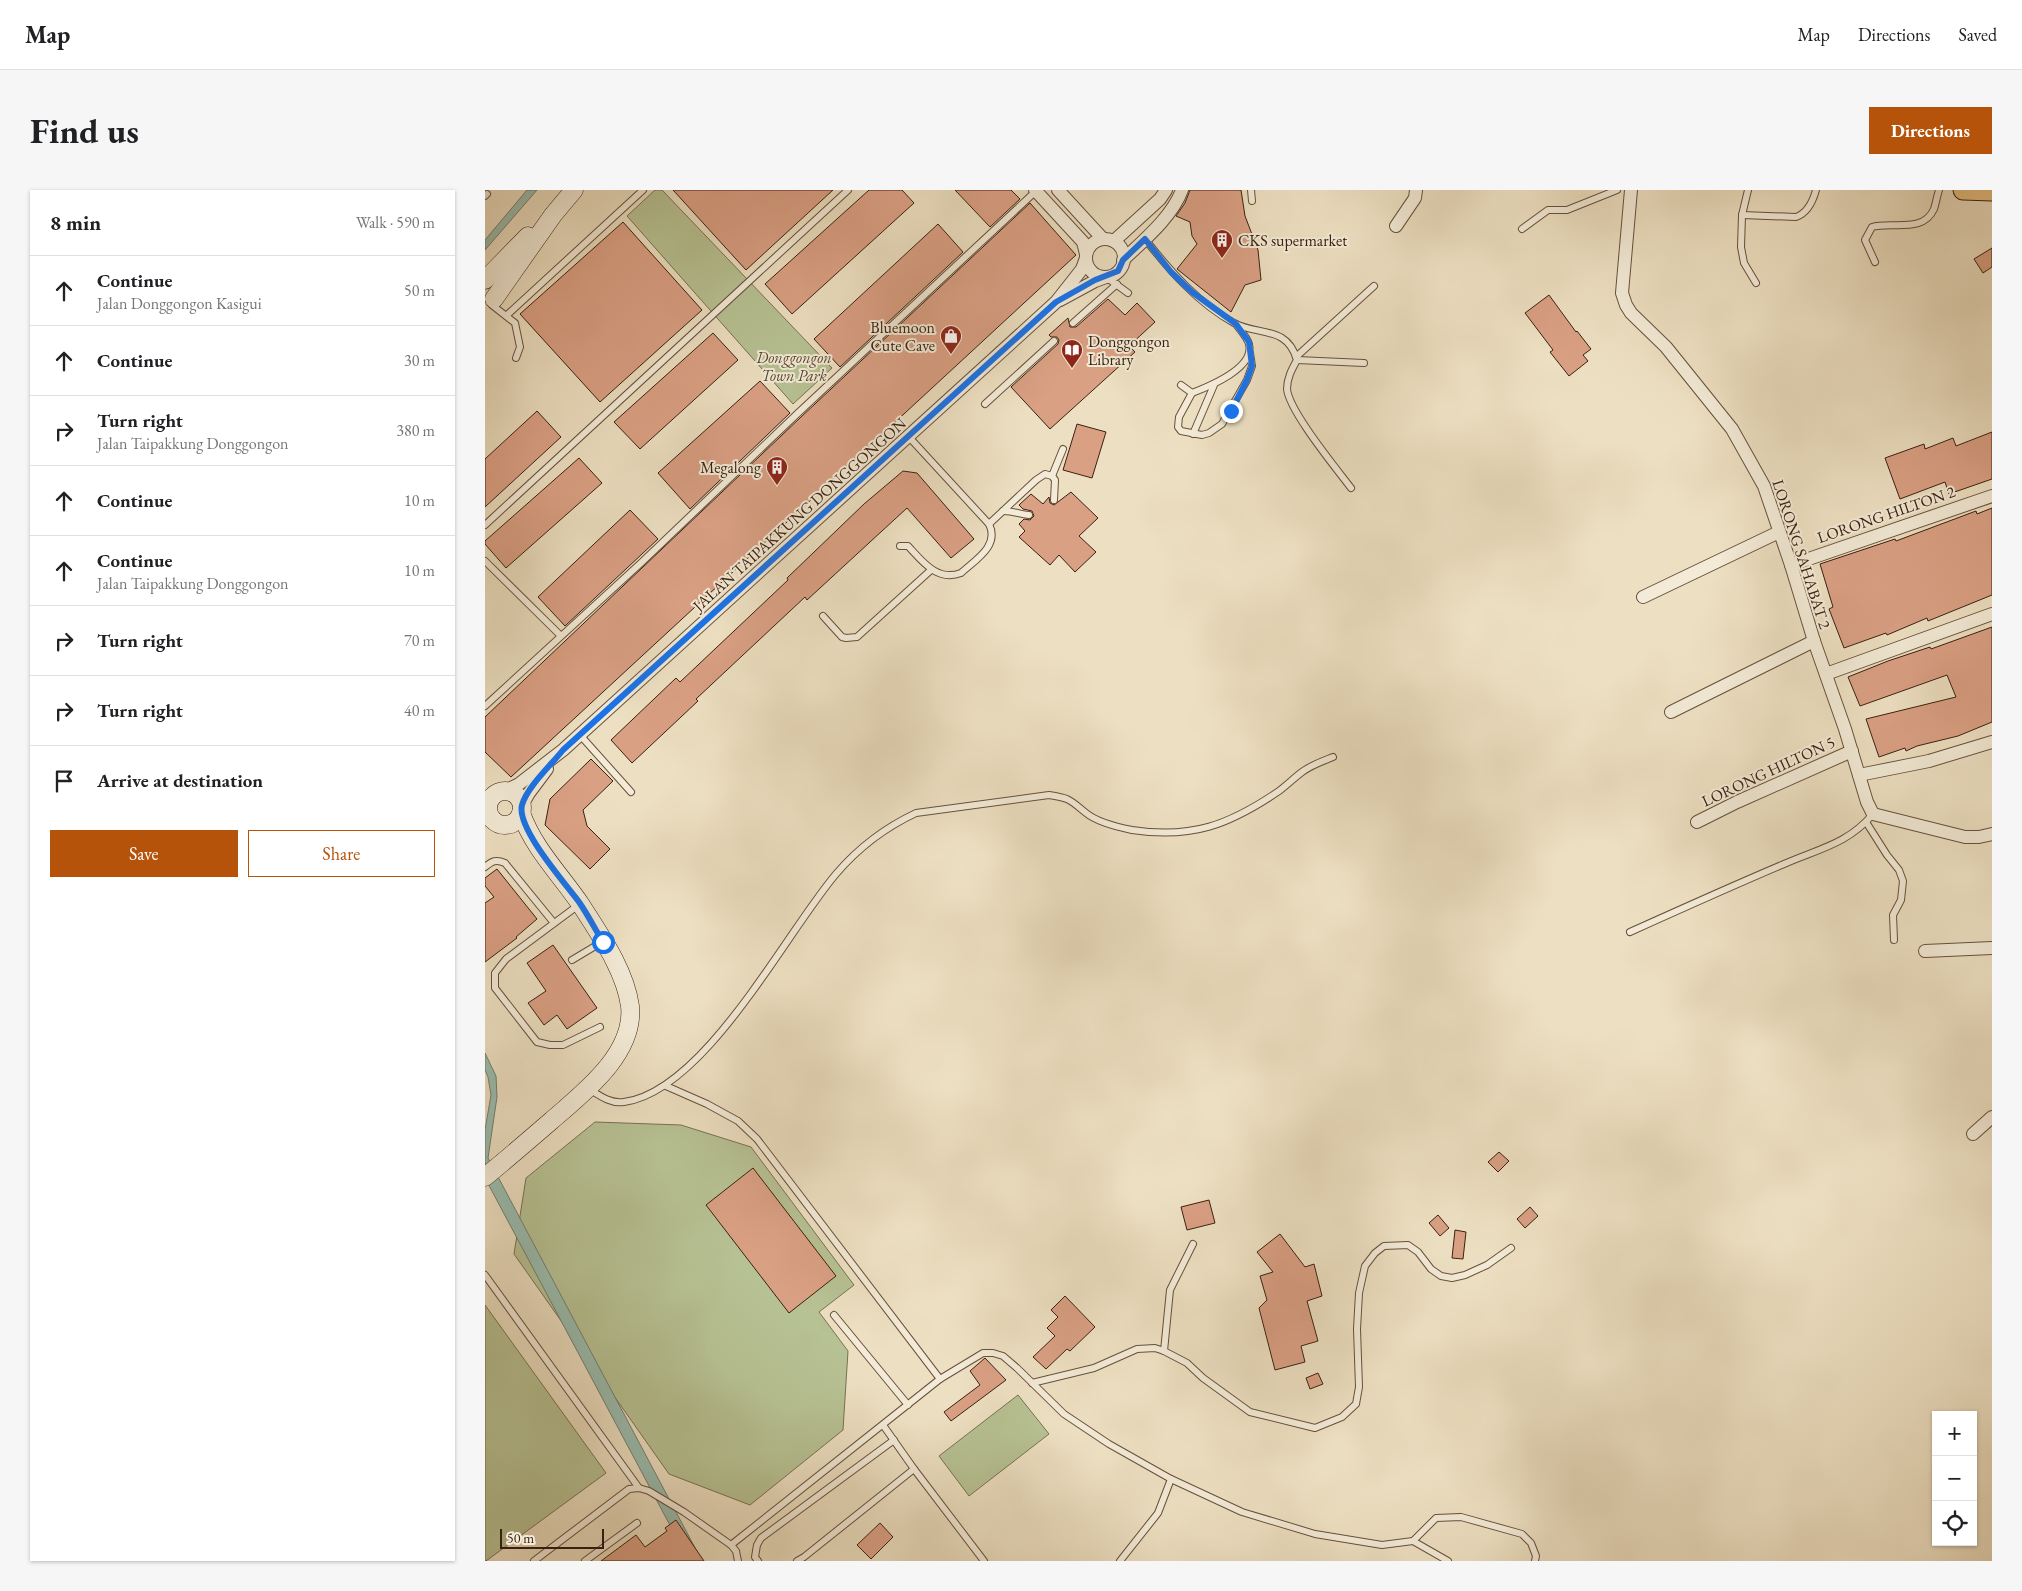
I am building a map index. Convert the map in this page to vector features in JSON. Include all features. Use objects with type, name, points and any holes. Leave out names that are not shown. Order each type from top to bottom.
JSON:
[{"type":"main road","points":[[1963,190],[1992,191]]},
{"type":"street","points":[[489,300],[574,190]]},
{"type":"street","points":[[1059,190],[1109,240],[1121,249],[1123,260]]},
{"type":"street","points":[[1109,240],[1160,199],[1166,190]]},
{"type":"street","points":[[1035,191],[1083,242],[1091,271],[1112,280],[1123,260],[1145,239],[1173,207],[1182,190]]},
{"type":"street","points":[[1396,226],[1415,198],[1417,190]]},
{"type":"street","name":"LORONG SAHABAT 2","points":[[1631,190],[1622,293],[1626,305],[1631,313],[1666,347],[1732,429],[1764,486],[1859,775],[1870,818]]},
{"type":"street","points":[[485,280],[531,233],[553,215]]},
{"type":"street","points":[[1086,256],[1092,244],[1129,236],[1139,236],[1145,239]]},
{"type":"street","name":"JALAN TAIPAKKUNG DONGGONGON","points":[[492,795],[519,784],[580,735],[1056,302],[1082,269],[1086,256]]},
{"type":"street","name":"JALAN TAIPAKKUNG DONGGONGON","points":[[1056,302],[1095,280],[1112,280]]},
{"type":"street","name":"LORONG HILTON 2","points":[[1791,565],[1992,496]]},
{"type":"street","points":[[1643,597],[1779,532]]},
{"type":"street","points":[[1826,674],[1992,614]]},
{"type":"street","points":[[1671,712],[1814,641]]},
{"type":"street","points":[[1859,775],[1929,762],[1992,742]]},
{"type":"street","name":"JALAN TAIPAKKUNG DONGGONGON","points":[[521,809],[529,793],[563,750]]},
{"type":"street","name":"LORONG HILTON 5","points":[[1697,822],[1851,751]]},
{"type":"street","points":[[485,1177],[588,1089],[606,1069],[617,1052],[629,1024],[630,1007],[624,981],[580,904],[549,864],[534,840],[514,793],[492,795],[489,811],[493,819],[549,864]]},
{"type":"street","points":[[501,824],[511,823],[519,818],[521,809]]},
{"type":"street","points":[[1870,818],[1965,837],[1979,837],[1992,834]]},
{"type":"street","points":[[1925,951],[1992,948]]},
{"type":"street","points":[[1973,1134],[1992,1117]]},
{"type":"lane","points":[[507,315],[643,190]]},
{"type":"lane","points":[[485,525],[848,190]]},
{"type":"lane","points":[[1251,190],[1252,201]]},
{"type":"lane","points":[[1522,229],[1548,210],[1567,210],[1617,190]]},
{"type":"lane","points":[[1748,190],[1742,215],[1741,247],[1744,263],[1755,283]]},
{"type":"lane","points":[[1742,215],[1796,217],[1801,215],[1812,204],[1816,190]]},
{"type":"lane","points":[[1875,262],[1865,240],[1872,227],[1880,224],[1903,226],[1919,223],[1933,211],[1939,190]]},
{"type":"lane","points":[[485,706],[560,635],[642,562],[824,388],[1035,191]]},
{"type":"lane","points":[[1145,239],[1171,272],[1192,292],[1236,324],[1249,342],[1252,366],[1247,380],[1222,424],[1209,433],[1193,434],[1181,431],[1178,427],[1178,422],[1192,393],[1214,385],[1244,363],[1250,353]]},
{"type":"lane","points":[[1073,324],[1112,280],[1128,293]]},
{"type":"lane","points":[[1351,488],[1300,418],[1291,402],[1287,389],[1289,373],[1296,358],[1374,286]]},
{"type":"lane","points":[[489,300],[515,323],[519,336],[516,358]]},
{"type":"lane","points":[[1236,324],[1280,336],[1294,350],[1296,358]]},
{"type":"lane","points":[[985,404],[1054,341]]},
{"type":"lane","points":[[1296,358],[1364,363]]},
{"type":"lane","points":[[1181,385],[1192,393]]},
{"type":"lane","points":[[1193,434],[1214,385]]},
{"type":"lane","points":[[899,546],[908,546],[931,570],[943,575],[961,573],[986,549],[992,541],[993,532],[989,524],[908,436]]},
{"type":"lane","points":[[1052,476],[1063,449]]},
{"type":"lane","points":[[989,524],[1036,480],[1045,474],[1052,476],[1055,480],[1054,500]]},
{"type":"lane","points":[[1003,511],[1014,510],[1029,515]]},
{"type":"lane","points":[[485,561],[560,635]]},
{"type":"lane","points":[[823,616],[842,637],[857,637],[931,570]]},
{"type":"lane","points":[[580,735],[631,792]]},
{"type":"lane","points":[[588,1089],[608,1100],[623,1102],[666,1086],[705,1051],[739,1009],[821,893],[841,868],[872,838],[897,822],[916,813],[1049,795],[1065,798],[1076,803],[1086,814],[1108,824],[1131,830],[1181,832],[1205,829],[1247,811],[1290,784],[1303,771],[1333,757]]},
{"type":"lane","points":[[1630,932],[1848,838],[1870,818],[1887,855],[1899,870],[1903,881],[1901,900],[1893,915],[1895,940]]},
{"type":"lane","points":[[485,867],[492,861],[498,860],[505,863],[554,923]]},
{"type":"lane","points":[[580,904],[505,959],[495,973],[495,988],[537,1042],[550,1046],[563,1045],[600,1027]]},
{"type":"lane","points":[[571,960],[603,942]]},
{"type":"lane","points":[[666,1086],[707,1104],[738,1121],[757,1139],[940,1379]]},
{"type":"lane","points":[[1164,1351],[1171,1290],[1193,1244]]},
{"type":"lane","points":[[1032,1383],[1094,1368],[1137,1349],[1155,1348],[1187,1363],[1203,1378],[1250,1412],[1315,1428],[1342,1417],[1356,1404],[1359,1387],[1357,1329],[1359,1293],[1365,1266],[1375,1253],[1384,1246],[1408,1244],[1418,1252],[1436,1273],[1452,1278],[1465,1275],[1487,1265],[1511,1248]]},
{"type":"lane","points":[[485,1275],[639,1488]]},
{"type":"lane","points":[[833,1315],[908,1405]]},
{"type":"lane","points":[[731,1545],[940,1379],[983,1353],[993,1353],[1003,1356],[1064,1414],[1091,1433],[1171,1479],[1242,1512],[1315,1534],[1382,1545],[1413,1541],[1448,1561]]},
{"type":"lane","points":[[883,1425],[984,1561]]},
{"type":"lane","points":[[758,1561],[755,1557],[757,1545],[761,1538],[894,1440]]},
{"type":"lane","points":[[797,1561],[804,1558],[914,1469]]},
{"type":"lane","points":[[1120,1561],[1158,1513],[1171,1479]]},
{"type":"lane","points":[[534,1561],[629,1490],[639,1488],[649,1491],[684,1512],[731,1545],[736,1551],[738,1561]]},
{"type":"lane","points":[[1413,1541],[1436,1518],[1461,1517],[1522,1534],[1531,1543],[1536,1556],[1535,1561]]},
{"type":"lane","points":[[585,1561],[637,1523]]},
{"type":"green space","name":"Donggongon Town Park","points":[[655,190],[662,190],[832,368],[793,404],[627,216]]},
{"type":"green space","points":[[595,1122],[681,1125],[751,1147],[854,1285],[819,1312],[848,1351],[843,1430],[750,1505],[669,1474],[514,1254],[526,1178]]},
{"type":"green space","points":[[485,1305],[606,1473],[486,1561],[485,1561]]},
{"type":"green space","points":[[1018,1395],[1049,1434],[969,1496],[939,1456]]},
{"type":"shaded area","points":[[527,190],[537,190],[485,250],[485,240]]},
{"type":"shaded area","points":[[485,1053],[496,1076],[497,1097],[488,1158],[702,1561],[689,1561],[485,1178],[485,1130],[491,1095],[485,1070]]},
{"type":"building","points":[[673,190],[833,190],[746,270]]},
{"type":"building","points":[[869,190],[902,190],[914,203],[792,314],[765,284]]},
{"type":"building","points":[[955,190],[1011,190],[1020,199],[990,227]]},
{"type":"building","name":"CKS supermarket","points":[[1190,190],[1241,190],[1245,216],[1258,250],[1261,280],[1245,285],[1231,312],[1177,269],[1197,244],[1192,236],[1190,222],[1176,216],[1185,203]]},
{"type":"building","name":"Megalong","points":[[1030,203],[1076,255],[511,777],[485,752],[485,717]]},
{"type":"building","points":[[623,222],[702,310],[600,402],[520,314]]},
{"type":"building","points":[[938,224],[963,252],[840,367],[814,339]]},
{"type":"building","points":[[1992,248],[1992,267],[1983,273],[1974,259]]},
{"type":"building","points":[[1549,295],[1591,349],[1583,355],[1588,361],[1569,376],[1550,352],[1553,350],[1525,313]]},
{"type":"building","name":"Donggongon Library","points":[[1108,299],[1125,315],[1137,303],[1155,322],[1129,346],[1135,352],[1050,429],[1011,387],[1058,344],[1059,340],[1057,337],[1049,335],[1068,318],[1070,327],[1076,327]]},
{"type":"building","points":[[713,333],[738,360],[640,449],[614,422]]},
{"type":"building","points":[[760,381],[790,413],[690,509],[658,473]]},
{"type":"building","points":[[537,411],[561,437],[485,507],[485,459]]},
{"type":"building","points":[[1077,424],[1106,432],[1092,478],[1063,470]]},
{"type":"building","points":[[1992,432],[1992,479],[1949,494],[1945,482],[1900,499],[1885,458],[1924,444],[1925,449],[1953,438],[1956,446]]},
{"type":"building","points":[[579,458],[602,483],[506,568],[485,544],[485,541]]},
{"type":"building","points":[[903,471],[917,473],[974,539],[951,558],[907,508],[807,600],[805,597],[696,699],[698,701],[632,763],[611,740],[676,678],[680,682],[788,580],[787,578],[864,504]]},
{"type":"building","points":[[1071,492],[1098,518],[1079,536],[1096,552],[1075,572],[1059,555],[1050,565],[1019,537],[1025,531],[1019,524],[1024,519],[1030,520],[1034,516],[1032,511],[1023,509],[1019,505],[1031,494],[1043,504],[1049,497],[1050,503],[1054,505]]},
{"type":"building","points":[[1992,508],[1992,595],[1928,621],[1927,618],[1887,635],[1886,633],[1844,648],[1829,609],[1833,607],[1820,564],[1895,539],[1896,541],[1976,511],[1977,514]]},
{"type":"building","points":[[630,510],[658,539],[565,626],[538,597]]},
{"type":"building","points":[[1992,627],[1992,722],[1958,736],[1917,746],[1906,751],[1905,748],[1879,757],[1866,719],[1956,697],[1947,675],[1860,706],[1848,677],[1888,661],[1930,647],[1931,649]]},
{"type":"building","points":[[591,759],[613,781],[583,810],[587,826],[610,849],[590,869],[545,825],[550,799]]},
{"type":"building","points":[[497,869],[537,919],[517,938],[485,962],[485,903],[494,897],[485,886],[485,878]]},
{"type":"building","points":[[553,945],[597,1008],[567,1029],[557,1015],[544,1025],[528,1003],[546,991],[527,963]]},
{"type":"building","points":[[1499,1152],[1509,1161],[1498,1172],[1488,1162]]},
{"type":"building","points":[[753,1168],[836,1276],[789,1313],[706,1205]]},
{"type":"building","points":[[1209,1200],[1215,1223],[1187,1230],[1181,1207]]},
{"type":"building","points":[[1530,1207],[1538,1216],[1525,1228],[1517,1219]]},
{"type":"building","points":[[1438,1215],[1449,1228],[1440,1236],[1429,1223]]},
{"type":"building","points":[[1455,1230],[1466,1232],[1463,1259],[1452,1258]]},
{"type":"building","points":[[1280,1234],[1305,1267],[1314,1264],[1322,1296],[1307,1301],[1318,1341],[1301,1346],[1305,1362],[1275,1370],[1259,1308],[1267,1300],[1260,1276],[1273,1272],[1257,1252]]},
{"type":"building","points":[[1065,1296],[1095,1327],[1070,1351],[1067,1349],[1046,1369],[1033,1357],[1055,1336],[1047,1328],[1058,1317],[1051,1310]]},
{"type":"building","points":[[985,1358],[1006,1380],[951,1421],[944,1412],[980,1385],[970,1371]]},
{"type":"building","points":[[1318,1373],[1323,1384],[1310,1389],[1306,1378]]},
{"type":"building","points":[[676,1520],[704,1561],[601,1561],[636,1535],[645,1547],[667,1531],[665,1528]]},
{"type":"building","points":[[880,1523],[893,1537],[871,1559],[857,1545]]},
{"type":"place","name":"CKS supermarket","points":[[1222,259]]},
{"type":"place","name":"Bluemoon Cute Cave","points":[[951,355]]},
{"type":"place","name":"Donggongon Library","points":[[1072,369]]},
{"type":"place","name":"Megalong","points":[[777,486]]},
{"type":"route","points":[[603,942],[580,904],[549,864],[526,827],[521,813],[522,805],[529,793],[563,750],[1056,302],[1095,280],[1113,275],[1122,266],[1123,260],[1145,239],[1171,272],[1192,292],[1236,324],[1249,342],[1252,366],[1231,411]]}]
